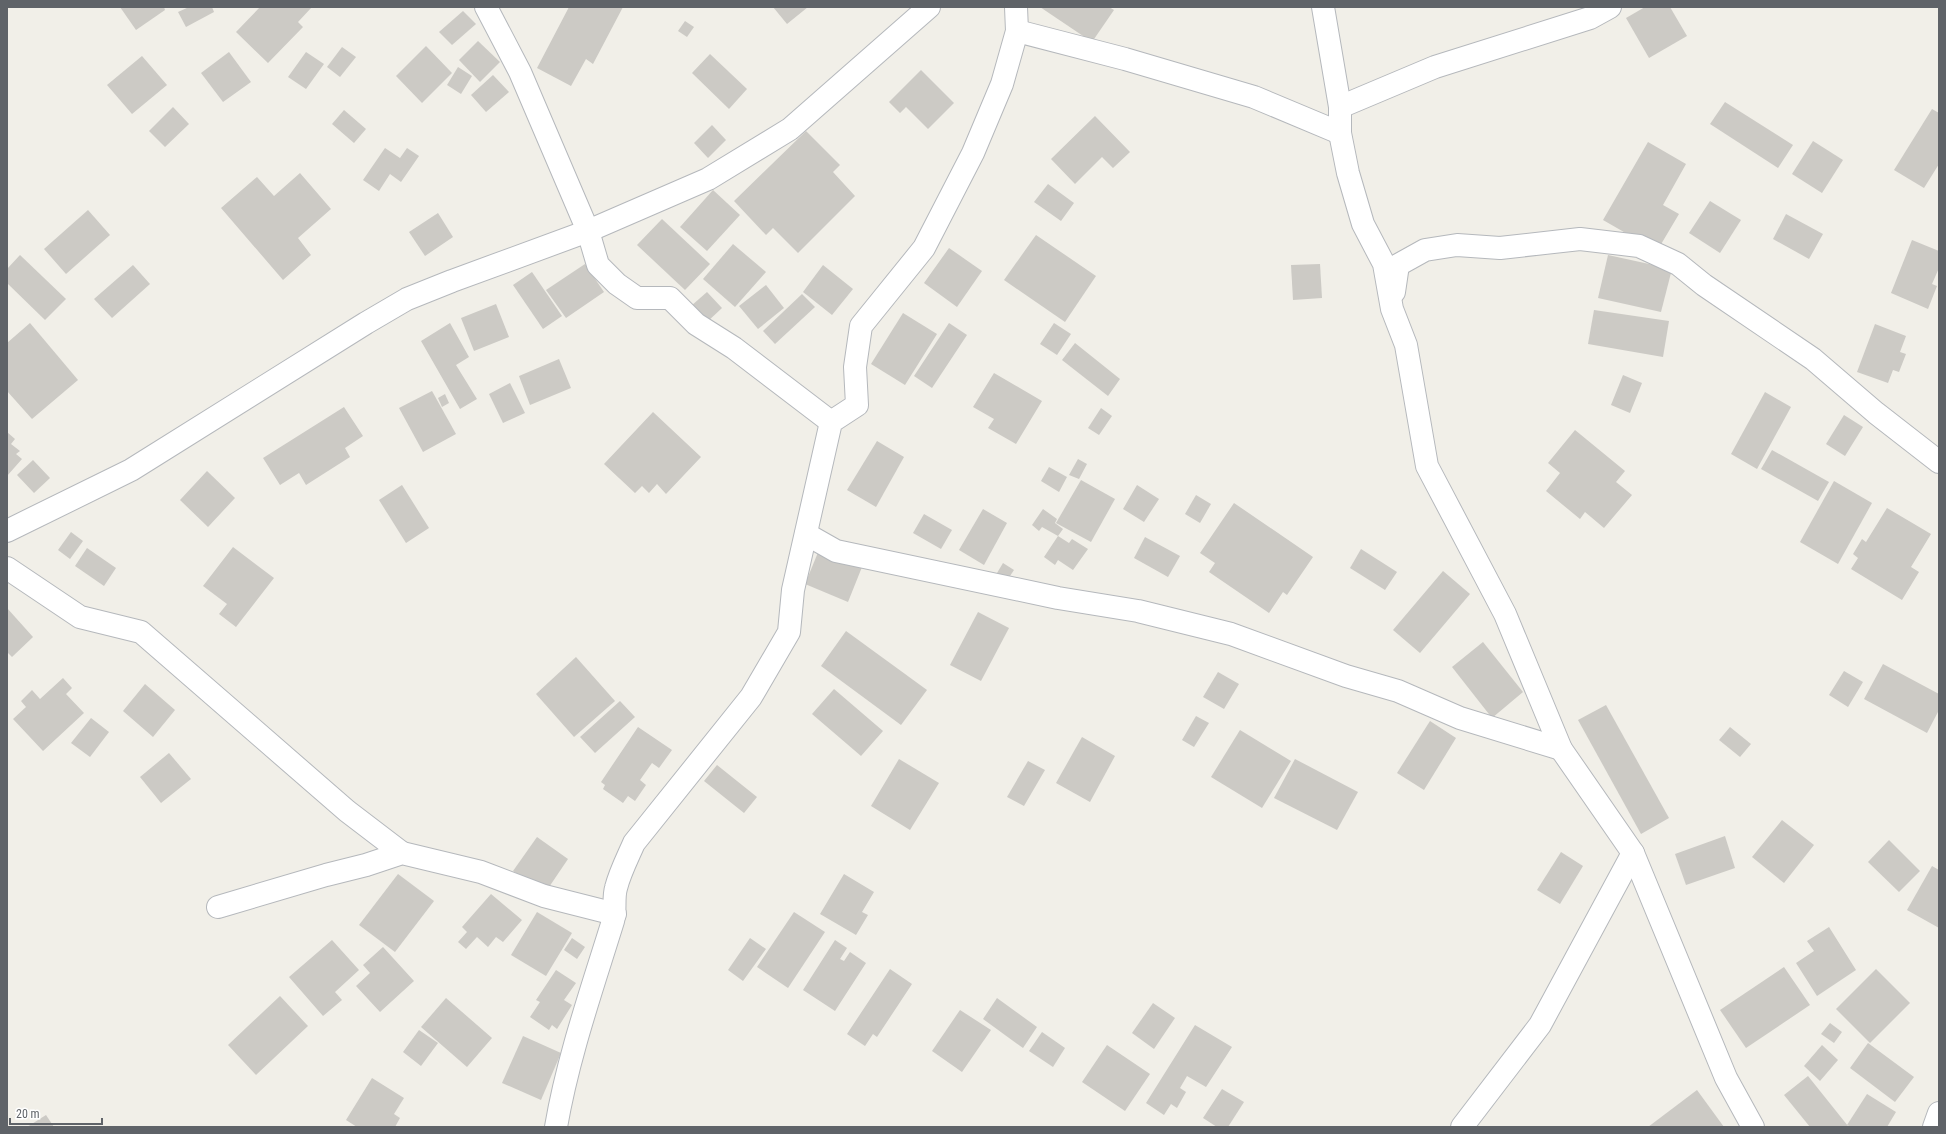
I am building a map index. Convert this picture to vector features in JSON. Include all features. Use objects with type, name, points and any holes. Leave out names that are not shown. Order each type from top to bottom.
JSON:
[{"type":"street","points":[[486,7],[520,72],[588,231],[598,265],[617,284],[638,298],[670,298],[696,324],[734,348],[831,422]]},
{"type":"street","points":[[7,531],[130,470],[407,299],[588,231],[708,178],[790,129],[929,7]]},
{"type":"street","points":[[556,1127],[560,1101],[614,914],[615,889],[634,843],[751,697],[789,632],[793,590],[831,422],[857,405],[855,367],[861,326],[924,248],[974,152],[1002,84],[1017,31],[1016,7]]},
{"type":"street","points":[[1323,7],[1340,107],[1340,133],[1348,173],[1363,224],[1384,264],[1392,309],[1406,345],[1427,466],[1505,614],[1561,749],[1633,853],[1726,1078],[1753,1127]]},
{"type":"street","points":[[1340,107],[1435,67],[1590,18],[1610,7]]},
{"type":"street","points":[[1017,31],[1125,59],[1254,97],[1340,133]]},
{"type":"street","points":[[1392,309],[1398,265],[1425,250],[1457,245],[1500,248],[1580,239],[1639,246],[1678,264],[1704,285],[1813,359],[1876,413],[1939,462]]},
{"type":"street","points":[[806,534],[836,550],[1058,598],[1138,611],[1231,634],[1346,676],[1398,691],[1460,718],[1561,749]]},
{"type":"street","points":[[7,568],[80,616],[141,632],[348,811],[402,853],[481,872],[544,896],[614,914]]},
{"type":"street","points":[[218,907],[402,853]]},
{"type":"street","points":[[1462,1127],[1540,1025],[1633,853]]},
{"type":"street","points":[[1934,1127],[1939,1113]]},
{"type":"building","points":[[120,7],[164,7],[165,10],[136,30]]},
{"type":"building","points":[[189,7],[212,7],[214,12],[186,27],[178,12]]},
{"type":"building","points":[[260,7],[312,7],[298,22],[303,27],[268,63],[236,32]]},
{"type":"building","points":[[569,7],[623,7],[593,64],[586,59],[571,86],[537,68]]},
{"type":"building","points":[[773,7],[808,7],[787,24]]},
{"type":"building","points":[[1040,7],[1109,7],[1114,10],[1092,42]]},
{"type":"building","points":[[1645,7],[1670,7],[1687,36],[1649,58],[1626,18]]},
{"type":"building","points":[[463,11],[476,24],[452,45],[439,32]]},
{"type":"building","points":[[685,21],[694,27],[687,37],[678,31]]},
{"type":"building","points":[[478,41],[500,62],[480,82],[459,60]]},
{"type":"building","points":[[426,46],[452,73],[422,103],[396,76]]},
{"type":"building","points":[[342,47],[356,57],[340,77],[327,67]]},
{"type":"building","points":[[229,52],[251,82],[223,102],[201,73]]},
{"type":"building","points":[[306,52],[324,64],[306,89],[288,77]]},
{"type":"building","points":[[710,54],[747,89],[729,109],[692,73]]},
{"type":"building","points":[[142,56],[167,85],[132,114],[107,85]]},
{"type":"building","points":[[458,67],[472,76],[461,94],[447,85]]},
{"type":"building","points":[[921,70],[954,103],[928,129],[906,107],[900,113],[889,102]]},
{"type":"building","points":[[493,75],[509,92],[486,112],[471,95]]},
{"type":"building","points":[[1725,102],[1793,145],[1778,168],[1710,124]]},
{"type":"building","points":[[173,107],[189,124],[165,147],[149,131]]},
{"type":"building","points":[[1932,109],[1939,113],[1939,164],[1924,188],[1894,170]]},
{"type":"building","points":[[344,110],[366,129],[354,143],[332,124]]},
{"type":"building","points":[[1095,116],[1130,152],[1113,168],[1102,157],[1075,184],[1051,159]]},
{"type":"building","points":[[712,125],[726,140],[708,158],[694,143]]},
{"type":"building","points":[[806,131],[840,165],[833,172],[855,196],[798,253],[773,228],[766,235],[734,201]]},
{"type":"building","points":[[1813,141],[1843,160],[1822,193],[1792,174]]},
{"type":"building","points":[[1648,142],[1686,164],[1663,205],[1679,214],[1657,251],[1603,220]]},
{"type":"building","points":[[385,148],[400,158],[407,148],[419,156],[401,182],[390,174],[379,191],[363,180]]},
{"type":"building","points":[[300,173],[331,209],[298,238],[311,255],[283,280],[221,208],[257,177],[274,196]]},
{"type":"building","points":[[1048,184],[1074,203],[1061,221],[1034,202]]},
{"type":"building","points":[[713,190],[740,215],[707,251],[680,227]]},
{"type":"building","points":[[1710,201],[1741,220],[1720,253],[1689,233]]},
{"type":"building","points":[[88,210],[110,235],[66,274],[44,249]]},
{"type":"building","points":[[438,213],[453,237],[425,256],[409,232]]},
{"type":"building","points":[[1786,214],[1823,234],[1809,259],[1773,239]]},
{"type":"building","points":[[662,219],[710,264],[685,290],[637,245]]},
{"type":"building","points":[[1036,235],[1096,276],[1065,322],[1004,280]]},
{"type":"building","points":[[1912,240],[1939,251],[1939,268],[1932,284],[1937,286],[1928,309],[1891,293]]},
{"type":"building","points":[[733,244],[766,272],[735,307],[703,279]]},
{"type":"building","points":[[949,248],[982,271],[957,307],[924,283]]},
{"type":"building","points":[[20,255],[66,299],[45,320],[7,283],[7,269]]},
{"type":"building","points":[[1608,255],[1672,269],[1661,312],[1598,298]]},
{"type":"building","points":[[585,264],[604,292],[566,318],[546,290]]},
{"type":"building","points":[[1320,264],[1322,298],[1293,300],[1291,265]]},
{"type":"building","points":[[133,265],[150,284],[112,318],[94,299]]},
{"type":"building","points":[[823,265],[853,289],[832,315],[803,292]]},
{"type":"building","points":[[532,272],[562,316],[543,329],[513,285]]},
{"type":"building","points":[[766,285],[784,308],[758,329],[739,306]]},
{"type":"building","points":[[707,292],[722,308],[706,323],[691,306]]},
{"type":"building","points":[[802,294],[815,307],[775,344],[763,331]]},
{"type":"building","points":[[496,304],[509,337],[474,351],[461,318]]},
{"type":"building","points":[[1594,310],[1669,321],[1663,357],[1588,344]]},
{"type":"building","points":[[903,313],[937,334],[905,385],[871,364]]},
{"type":"building","points":[[30,323],[78,380],[32,419],[7,391],[7,343]]},
{"type":"building","points":[[450,323],[469,357],[456,365],[477,399],[460,409],[421,341]]},
{"type":"building","points":[[949,323],[967,335],[932,388],[914,376]]},
{"type":"building","points":[[1054,323],[1071,334],[1057,355],[1040,344]]},
{"type":"building","points":[[1875,324],[1906,336],[1900,352],[1906,354],[1899,372],[1893,370],[1888,383],[1857,372]]},
{"type":"building","points":[[1075,343],[1120,379],[1108,396],[1062,360]]},
{"type":"building","points":[[559,359],[571,388],[530,405],[519,376]]},
{"type":"building","points":[[994,373],[1042,401],[1016,444],[988,428],[994,419],[973,407]]},
{"type":"building","points":[[1623,375],[1642,383],[1630,413],[1611,405]]},
{"type":"building","points":[[510,383],[525,413],[503,423],[489,394]]},
{"type":"building","points":[[432,391],[456,434],[423,452],[399,408]]},
{"type":"building","points":[[1765,392],[1791,407],[1757,469],[1731,454]]},
{"type":"building","points":[[445,394],[449,403],[442,407],[438,398]]},
{"type":"building","points":[[344,407],[363,436],[345,448],[350,457],[306,485],[299,473],[280,485],[263,458]]},
{"type":"building","points":[[1101,408],[1112,416],[1099,435],[1088,428]]},
{"type":"building","points":[[653,412],[701,457],[666,494],[657,484],[649,493],[642,486],[635,493],[604,464]]},
{"type":"building","points":[[1844,415],[1863,427],[1845,456],[1826,444]]},
{"type":"building","points":[[1575,430],[1625,471],[1616,482],[1632,495],[1604,528],[1585,512],[1580,519],[1546,491],[1560,473],[1548,463]]},
{"type":"building","points":[[7,432],[15,439],[11,444],[20,451],[16,454],[22,459],[7,476]]},
{"type":"building","points":[[877,441],[904,457],[876,507],[847,490]]},
{"type":"building","points":[[1772,450],[1829,482],[1818,501],[1761,469]]},
{"type":"building","points":[[1078,459],[1087,464],[1079,479],[1069,475]]},
{"type":"building","points":[[33,460],[50,478],[34,493],[17,475]]},
{"type":"building","points":[[1049,467],[1067,477],[1059,492],[1041,481]]},
{"type":"building","points":[[207,471],[235,498],[208,527],[180,500]]},
{"type":"building","points":[[1081,480],[1115,499],[1091,542],[1056,523]]},
{"type":"building","points":[[1834,481],[1872,503],[1838,564],[1800,542]]},
{"type":"building","points":[[402,485],[429,528],[406,543],[379,500]]},
{"type":"building","points":[[1137,485],[1159,499],[1144,522],[1123,509]]},
{"type":"building","points":[[1196,495],[1211,504],[1200,523],[1185,514]]},
{"type":"building","points":[[1234,503],[1313,557],[1287,595],[1283,592],[1269,613],[1209,572],[1215,563],[1200,553]]},
{"type":"building","points":[[1887,508],[1931,534],[1911,567],[1919,572],[1902,600],[1851,569],[1858,558],[1853,554],[1862,539],[1866,542]]},
{"type":"building","points":[[983,509],[1007,523],[984,565],[959,550]]},
{"type":"building","points":[[1043,509],[1057,519],[1055,523],[1063,529],[1058,536],[1042,527],[1039,531],[1032,525]]},
{"type":"building","points":[[924,514],[952,530],[941,549],[913,533]]},
{"type":"building","points":[[71,532],[83,541],[70,559],[58,550]]},
{"type":"building","points":[[1058,536],[1069,543],[1072,539],[1088,549],[1073,570],[1058,560],[1055,565],[1044,557]]},
{"type":"building","points":[[1145,537],[1180,556],[1168,577],[1134,558]]},
{"type":"building","points":[[233,547],[274,578],[236,627],[219,614],[227,604],[203,586]]},
{"type":"building","points":[[87,548],[116,568],[104,586],[75,566]]},
{"type":"building","points":[[1361,549],[1397,572],[1385,590],[1350,568]]},
{"type":"building","points":[[819,550],[862,567],[848,602],[805,584]]},
{"type":"building","points":[[1003,563],[1014,570],[1004,585],[994,578]]},
{"type":"building","points":[[1443,571],[1470,594],[1420,653],[1393,630]]},
{"type":"building","points":[[7,608],[33,637],[12,657],[7,652]]},
{"type":"building","points":[[978,612],[1009,628],[981,681],[950,665]]},
{"type":"building","points":[[846,631],[927,690],[901,725],[821,666]]},
{"type":"building","points":[[1483,642],[1523,692],[1492,718],[1452,667]]},
{"type":"building","points":[[576,657],[615,701],[574,737],[536,694]]},
{"type":"building","points":[[1883,664],[1939,694],[1939,710],[1927,733],[1864,699]]},
{"type":"building","points":[[1844,671],[1863,682],[1848,707],[1829,695]]},
{"type":"building","points":[[1218,672],[1239,684],[1224,709],[1203,697]]},
{"type":"building","points":[[63,678],[72,688],[66,694],[84,713],[43,751],[13,719],[26,707],[21,701],[32,690],[40,699]]},
{"type":"building","points":[[145,684],[175,710],[153,737],[123,711]]},
{"type":"building","points":[[834,689],[883,731],[861,756],[812,714]]},
{"type":"building","points":[[620,701],[635,717],[595,753],[580,737]]},
{"type":"building","points":[[1606,705],[1669,818],[1641,834],[1578,720]]},
{"type":"building","points":[[1196,716],[1209,723],[1194,747],[1182,740]]},
{"type":"building","points":[[91,718],[109,732],[90,757],[71,743]]},
{"type":"building","points":[[1430,721],[1456,738],[1424,790],[1397,773]]},
{"type":"building","points":[[638,727],[672,750],[659,768],[652,763],[640,780],[646,785],[635,801],[628,796],[623,803],[603,789],[605,785],[601,782]]},
{"type":"building","points":[[1730,727],[1751,744],[1740,757],[1719,740]]},
{"type":"building","points":[[1240,730],[1291,761],[1262,808],[1211,777]]},
{"type":"building","points":[[1082,737],[1115,756],[1090,802],[1056,783]]},
{"type":"building","points":[[169,753],[191,779],[161,803],[140,777]]},
{"type":"building","points":[[899,759],[939,783],[910,830],[871,806]]},
{"type":"building","points":[[1295,759],[1358,792],[1337,830],[1274,798]]},
{"type":"building","points":[[1028,761],[1045,770],[1024,806],[1007,797]]},
{"type":"building","points":[[717,765],[757,797],[744,813],[704,781]]},
{"type":"building","points":[[1782,820],[1814,845],[1784,883],[1752,857]]},
{"type":"building","points":[[1725,836],[1735,868],[1686,885],[1675,854]]},
{"type":"building","points":[[537,837],[568,859],[545,893],[513,871]]},
{"type":"building","points":[[1889,840],[1920,871],[1899,892],[1868,862]]},
{"type":"building","points":[[1561,852],[1583,866],[1560,904],[1537,890]]},
{"type":"building","points":[[1932,866],[1939,870],[1939,928],[1907,910]]},
{"type":"building","points":[[398,874],[434,901],[395,952],[359,925]]},
{"type":"building","points":[[844,874],[874,892],[862,912],[868,915],[856,935],[820,914]]},
{"type":"building","points":[[491,894],[522,920],[503,942],[496,937],[488,947],[477,937],[466,949],[458,942],[467,932],[462,927]]},
{"type":"building","points":[[537,912],[572,933],[546,976],[511,955]]},
{"type":"building","points":[[794,912],[825,932],[788,988],[757,967]]},
{"type":"building","points":[[1829,927],[1856,970],[1817,996],[1796,963],[1814,951],[1807,941]]},
{"type":"building","points":[[572,938],[585,947],[577,959],[564,950]]},
{"type":"building","points":[[750,938],[766,949],[743,981],[728,970]]},
{"type":"building","points":[[332,940],[359,970],[335,992],[342,1000],[323,1016],[289,977]]},
{"type":"building","points":[[835,940],[847,948],[840,959],[844,961],[850,952],[866,963],[835,1011],[803,990]]},
{"type":"building","points":[[383,947],[414,981],[380,1012],[356,986],[370,973],[363,965]]},
{"type":"building","points":[[1784,967],[1810,1005],[1746,1048],[1720,1010]]},
{"type":"building","points":[[890,969],[912,984],[877,1037],[873,1034],[865,1046],[847,1034]]},
{"type":"building","points":[[1876,969],[1910,1003],[1870,1043],[1836,1009]]},
{"type":"building","points":[[556,970],[576,983],[564,1000],[572,1005],[557,1029],[552,1025],[549,1030],[530,1017],[540,1002],[536,1000]]},
{"type":"building","points":[[280,996],[308,1026],[256,1075],[228,1045]]},
{"type":"building","points":[[446,998],[492,1038],[467,1067],[421,1027]]},
{"type":"building","points":[[997,998],[1037,1027],[1023,1048],[983,1019]]},
{"type":"building","points":[[1153,1003],[1175,1018],[1154,1049],[1132,1033]]},
{"type":"building","points":[[960,1010],[991,1030],[962,1072],[932,1051]]},
{"type":"building","points":[[1830,1023],[1842,1032],[1834,1043],[1821,1034]]},
{"type":"building","points":[[1195,1025],[1232,1047],[1206,1087],[1187,1076],[1180,1088],[1186,1092],[1177,1108],[1171,1104],[1164,1115],[1146,1103]]},
{"type":"building","points":[[419,1030],[438,1043],[421,1066],[403,1052]]},
{"type":"building","points":[[1042,1032],[1065,1048],[1053,1067],[1029,1051]]},
{"type":"building","points":[[523,1036],[561,1053],[541,1100],[502,1083]]},
{"type":"building","points":[[1868,1043],[1914,1077],[1895,1102],[1850,1068]]},
{"type":"building","points":[[1107,1045],[1150,1074],[1125,1111],[1082,1082]]},
{"type":"building","points":[[1822,1045],[1838,1060],[1820,1081],[1804,1066]]},
{"type":"building","points":[[1808,1076],[1849,1127],[1810,1127],[1784,1095]]},
{"type":"building","points":[[372,1078],[404,1098],[394,1114],[400,1118],[395,1127],[357,1127],[346,1120]]},
{"type":"building","points":[[1222,1089],[1244,1102],[1228,1127],[1217,1127],[1203,1118]]},
{"type":"building","points":[[1697,1090],[1724,1127],[1648,1127]]},
{"type":"building","points":[[1867,1094],[1896,1112],[1887,1127],[1851,1127],[1847,1125]]},
{"type":"building","points":[[46,1115],[54,1127],[27,1127]]}]
